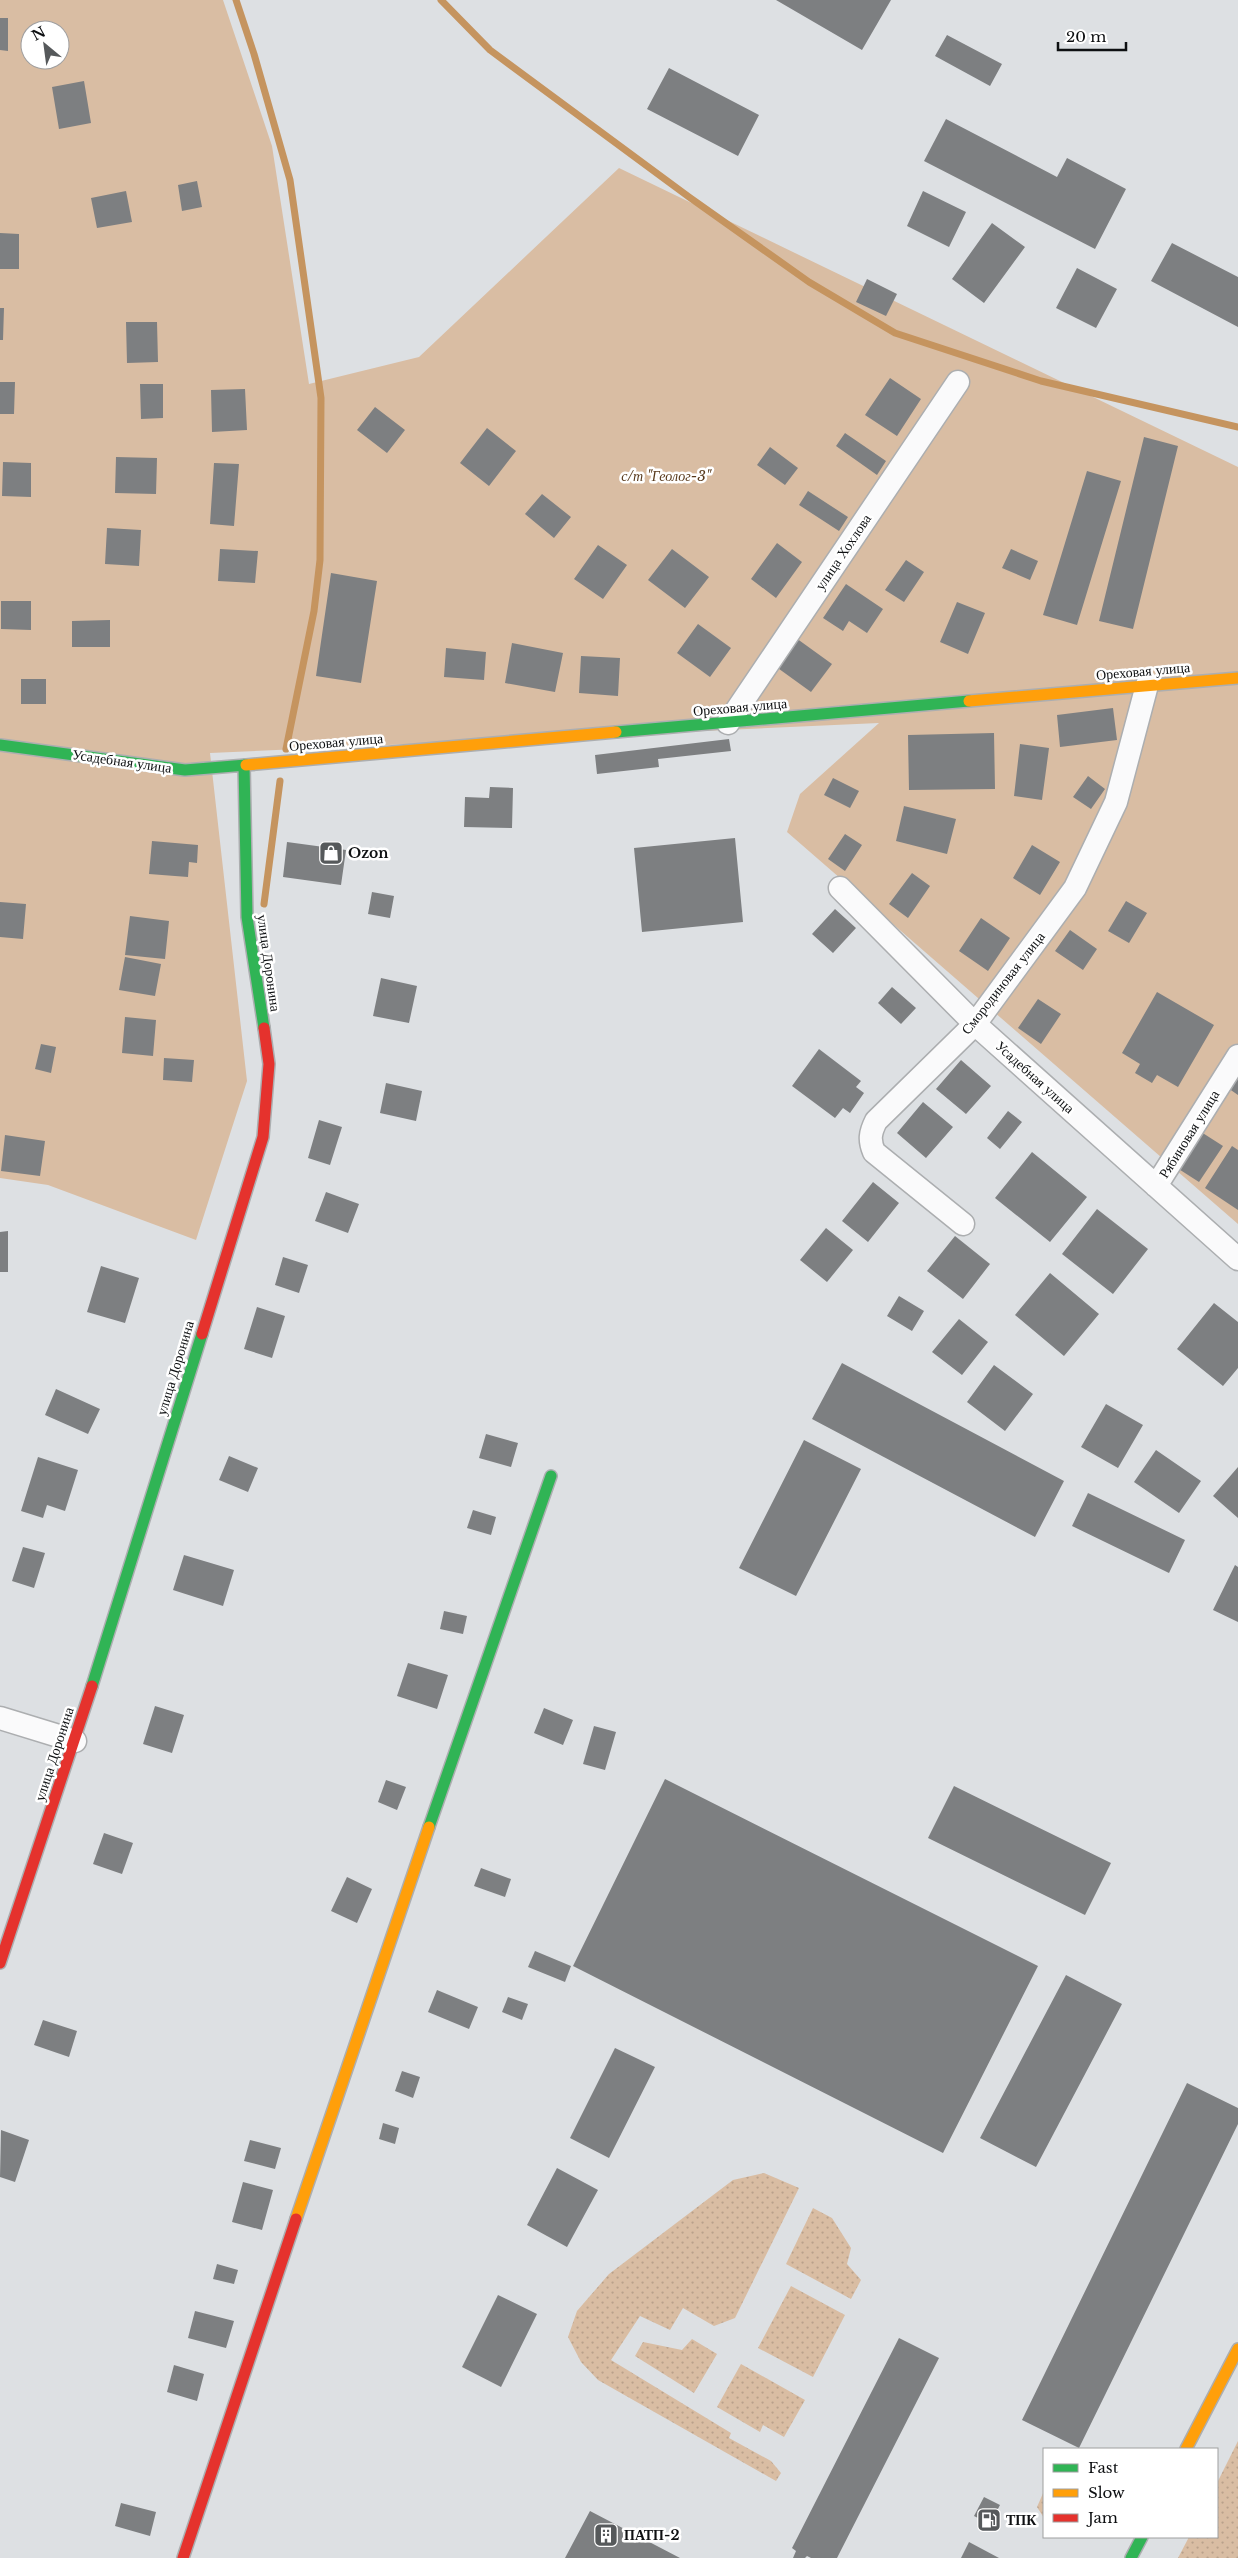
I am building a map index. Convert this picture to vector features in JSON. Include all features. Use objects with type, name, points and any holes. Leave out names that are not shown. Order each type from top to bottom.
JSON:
[{"type":"street","name":"улица Хохлова","points":[[728,723],[958,382]]},
{"type":"street","name":"Ореховая улица","points":[[244,765],[1238,678]]},
{"type":"street","name":"Смородиновая улица","points":[[963,1224],[874,1152],[870,1142],[870,1133],[876,1121],[975,1024],[1075,888],[1116,802],[1147,685]]},
{"type":"street","name":"Усадебная улица","points":[[0,745],[185,770],[244,765]]},
{"type":"street","name":"улица Доронина","points":[[0,1963],[75,1741],[263,1136],[269,1064],[247,917],[244,765]]},
{"type":"street","name":"Усадебная улица","points":[[840,888],[975,1024],[1238,1259]]},
{"type":"street","name":"Рябиновая улица","points":[[1156,1186],[1238,1056]]},
{"type":"street","points":[[183,2558],[366,2009],[551,1476]]},
{"type":"street","points":[[0,1718],[75,1741]]},
{"type":"street","points":[[1187,2448],[1238,2349]]},
{"type":"street","points":[[1131,2558],[1141,2538]]},
{"type":"green space","name":"с/т \"Геолог-3\"","points":[[0,0],[223,0],[272,146],[309,384],[419,357],[619,168],[1238,467],[1238,1224],[787,832],[800,794],[879,723],[210,753],[247,1081],[196,1240],[48,1185],[0,1178]]},
{"type":"green space","points":[[764,2173],[799,2188],[735,2318],[714,2326],[683,2308],[670,2330],[640,2316],[611,2360],[731,2433],[729,2438],[771,2461],[781,2473],[776,2481],[598,2380],[581,2362],[568,2337],[577,2311],[609,2274],[733,2180]]},
{"type":"green space","points":[[813,2208],[832,2218],[851,2248],[847,2264],[861,2280],[851,2299],[786,2264]]},
{"type":"green space","points":[[791,2286],[845,2315],[813,2377],[758,2348]]},
{"type":"green space","points":[[692,2339],[717,2354],[694,2393],[635,2356],[643,2342],[682,2350]]},
{"type":"green space","points":[[741,2364],[805,2400],[784,2437],[763,2425],[760,2432],[717,2407]]},
{"type":"green space","points":[[1238,2441],[1238,2558],[1178,2558],[1188,2538],[1218,2538],[1218,2481]]},
{"type":"green space","points":[[1043,2493],[1043,2516],[1037,2507]]},
{"type":"building","points":[[776,0],[891,0],[862,50]]},
{"type":"building","points":[[0,18],[8,18],[8,51],[0,50]]},
{"type":"building","points":[[947,35],[1002,64],[990,86],[935,56]]},
{"type":"building","points":[[669,68],[759,115],[738,156],[647,109]]},
{"type":"building","points":[[84,81],[91,123],[59,129],[52,87]]},
{"type":"building","points":[[946,119],[1057,177],[1067,158],[1126,189],[1095,249],[924,161]]},
{"type":"building","points":[[197,181],[202,207],[182,211],[178,185]]},
{"type":"building","points":[[126,191],[132,222],[97,228],[91,198]]},
{"type":"building","points":[[923,191],[966,212],[949,247],[907,226]]},
{"type":"building","points":[[992,223],[1025,247],[984,303],[952,279]]},
{"type":"building","points":[[0,233],[19,234],[19,269],[0,269]]},
{"type":"building","points":[[1172,243],[1238,277],[1238,327],[1151,281]]},
{"type":"building","points":[[1077,268],[1117,289],[1096,328],[1056,308]]},
{"type":"building","points":[[867,279],[897,294],[886,316],[856,302]]},
{"type":"building","points":[[0,308],[4,308],[3,340],[0,340]]},
{"type":"building","points":[[126,322],[157,322],[158,362],[127,363]]},
{"type":"building","points":[[890,378],[921,399],[897,436],[865,415]]},
{"type":"building","points":[[0,382],[15,382],[14,414],[0,414]]},
{"type":"building","points":[[140,384],[163,384],[163,418],[141,419]]},
{"type":"building","points":[[245,389],[247,430],[212,432],[211,390]]},
{"type":"building","points":[[375,407],[405,430],[387,453],[357,430]]},
{"type":"building","points":[[487,428],[516,451],[489,486],[460,463]]},
{"type":"building","points":[[845,433],[886,461],[877,475],[836,446]]},
{"type":"building","points":[[1144,437],[1178,446],[1133,629],[1099,621]]},
{"type":"building","points":[[770,447],[798,468],[785,485],[757,465]]},
{"type":"building","points":[[116,457],[157,458],[156,494],[115,493]]},
{"type":"building","points":[[3,462],[31,463],[31,497],[2,496]]},
{"type":"building","points":[[214,463],[239,464],[234,526],[210,524]]},
{"type":"building","points":[[1087,471],[1121,481],[1077,625],[1043,615]]},
{"type":"building","points":[[808,491],[848,517],[839,531],[799,505]]},
{"type":"building","points":[[542,494],[571,517],[554,538],[525,514]]},
{"type":"building","points":[[107,528],[141,530],[139,566],[105,564]]},
{"type":"building","points":[[777,543],[802,562],[776,598],[751,579]]},
{"type":"building","points":[[598,545],[627,565],[603,599],[574,579]]},
{"type":"building","points":[[220,549],[258,551],[255,583],[218,581]]},
{"type":"building","points":[[672,549],[709,577],[685,608],[648,580]]},
{"type":"building","points":[[1011,549],[1038,561],[1030,580],[1002,568]]},
{"type":"building","points":[[906,560],[924,572],[904,602],[885,590]]},
{"type":"building","points":[[331,573],[377,581],[361,683],[316,676]]},
{"type":"building","points":[[846,584],[883,609],[867,633],[849,621],[843,631],[823,618]]},
{"type":"building","points":[[1,601],[31,601],[31,630],[1,629]]},
{"type":"building","points":[[957,602],[985,613],[968,654],[940,642]]},
{"type":"building","points":[[110,620],[110,647],[72,647],[72,621]]},
{"type":"building","points":[[698,624],[731,648],[710,677],[677,653]]},
{"type":"building","points":[[796,638],[832,664],[811,692],[775,666]]},
{"type":"building","points":[[512,643],[563,653],[555,692],[505,683]]},
{"type":"building","points":[[446,648],[486,652],[484,680],[444,677]]},
{"type":"building","points":[[581,656],[620,658],[618,696],[579,693]]},
{"type":"building","points":[[21,679],[46,679],[46,704],[21,704]]},
{"type":"building","points":[[1113,708],[1117,740],[1060,747],[1057,715]]},
{"type":"building","points":[[994,733],[995,789],[909,790],[908,735]]},
{"type":"building","points":[[729,739],[731,751],[658,759],[659,767],[597,774],[595,755]]},
{"type":"building","points":[[1020,744],[1049,748],[1042,800],[1014,796]]},
{"type":"building","points":[[1088,776],[1105,789],[1091,809],[1073,797]]},
{"type":"building","points":[[833,778],[859,791],[850,808],[824,795]]},
{"type":"building","points":[[490,787],[513,788],[512,828],[464,827],[465,797],[489,798]]},
{"type":"building","points":[[904,806],[956,819],[947,854],[896,841]]},
{"type":"building","points":[[845,834],[862,845],[845,871],[828,859]]},
{"type":"building","points":[[735,838],[743,922],[642,932],[634,848]]},
{"type":"building","points":[[152,841],[198,845],[197,863],[189,862],[188,877],[149,874]]},
{"type":"building","points":[[287,842],[346,850],[341,885],[283,877]]},
{"type":"building","points":[[1032,845],[1060,862],[1040,895],[1013,878]]},
{"type":"building","points":[[912,873],[930,886],[908,918],[889,904]]},
{"type":"building","points":[[372,892],[394,896],[390,918],[368,914]]},
{"type":"building","points":[[1126,901],[1147,913],[1129,943],[1108,931]]},
{"type":"building","points":[[0,902],[26,904],[23,939],[0,937]]},
{"type":"building","points":[[835,909],[856,928],[833,953],[812,934]]},
{"type":"building","points":[[130,916],[169,921],[165,959],[125,955]]},
{"type":"building","points":[[981,918],[1010,938],[988,971],[959,951]]},
{"type":"building","points":[[1070,930],[1097,949],[1083,970],[1055,951]]},
{"type":"building","points":[[125,957],[161,964],[155,996],[119,990]]},
{"type":"building","points":[[381,978],[417,986],[409,1023],[373,1016]]},
{"type":"building","points":[[892,987],[916,1008],[901,1024],[878,1003]]},
{"type":"building","points":[[1157,992],[1214,1025],[1178,1087],[1157,1075],[1152,1083],[1135,1073],[1140,1064],[1122,1053]]},
{"type":"building","points":[[1038,999],[1061,1014],[1041,1044],[1018,1028]]},
{"type":"building","points":[[125,1017],[156,1020],[153,1056],[122,1053]]},
{"type":"building","points":[[41,1044],[56,1047],[51,1073],[35,1069]]},
{"type":"building","points":[[819,1049],[861,1081],[856,1087],[864,1093],[850,1113],[843,1108],[835,1118],[792,1086]]},
{"type":"building","points":[[164,1058],[194,1060],[192,1082],[163,1080]]},
{"type":"building","points":[[961,1060],[991,1086],[966,1114],[936,1089]]},
{"type":"building","points":[[1238,1066],[1238,1095],[1225,1086]]},
{"type":"building","points":[[386,1083],[422,1091],[416,1121],[380,1113]]},
{"type":"building","points":[[923,1102],[953,1127],[926,1158],[897,1133]]},
{"type":"building","points":[[1008,1111],[1022,1122],[1000,1149],[987,1138]]},
{"type":"building","points":[[319,1120],[342,1127],[330,1165],[308,1158]]},
{"type":"building","points":[[1198,1130],[1223,1146],[1199,1182],[1174,1166]]},
{"type":"building","points":[[5,1135],[45,1141],[40,1176],[1,1171]]},
{"type":"building","points":[[1232,1146],[1238,1150],[1238,1210],[1205,1188]]},
{"type":"building","points":[[1032,1152],[1087,1197],[1050,1242],[995,1198]]},
{"type":"building","points":[[873,1182],[899,1203],[868,1242],[842,1221]]},
{"type":"building","points":[[326,1192],[359,1204],[348,1233],[315,1221]]},
{"type":"building","points":[[1097,1209],[1148,1249],[1113,1294],[1062,1254]]},
{"type":"building","points":[[826,1228],[853,1250],[827,1282],[800,1260]]},
{"type":"building","points":[[8,1231],[8,1272],[0,1272],[0,1232]]},
{"type":"building","points":[[955,1236],[990,1264],[963,1299],[927,1271]]},
{"type":"building","points":[[283,1257],[308,1265],[299,1293],[275,1285]]},
{"type":"building","points":[[101,1266],[139,1278],[125,1323],[87,1312]]},
{"type":"building","points":[[1050,1273],[1099,1314],[1064,1356],[1015,1315]]},
{"type":"building","points":[[899,1296],[924,1311],[912,1331],[887,1316]]},
{"type":"building","points":[[1214,1303],[1238,1322],[1238,1368],[1223,1386],[1177,1349]]},
{"type":"building","points":[[257,1307],[285,1316],[272,1358],[244,1349]]},
{"type":"building","points":[[959,1319],[988,1342],[962,1375],[932,1352]]},
{"type":"building","points":[[842,1363],[1064,1481],[1035,1537],[812,1419]]},
{"type":"building","points":[[994,1365],[1033,1394],[1005,1431],[967,1402]]},
{"type":"building","points":[[56,1389],[100,1409],[88,1434],[45,1415]]},
{"type":"building","points":[[1106,1404],[1143,1425],[1118,1468],[1081,1447]]},
{"type":"building","points":[[486,1434],[518,1443],[511,1467],[479,1458]]},
{"type":"building","points":[[804,1440],[861,1469],[796,1596],[739,1568]]},
{"type":"building","points":[[1156,1450],[1201,1481],[1179,1513],[1134,1482]]},
{"type":"building","points":[[229,1456],[258,1468],[248,1492],[219,1480]]},
{"type":"building","points":[[38,1457],[78,1470],[65,1511],[47,1505],[43,1518],[21,1511]]},
{"type":"building","points":[[1238,1467],[1238,1518],[1213,1496]]},
{"type":"building","points":[[1088,1493],[1185,1540],[1169,1573],[1072,1526]]},
{"type":"building","points":[[473,1510],[496,1517],[491,1535],[467,1528]]},
{"type":"building","points":[[23,1547],[45,1553],[34,1588],[12,1581]]},
{"type":"building","points":[[184,1555],[234,1570],[223,1606],[173,1590]]},
{"type":"building","points":[[1235,1565],[1238,1567],[1238,1622],[1213,1610]]},
{"type":"building","points":[[444,1611],[467,1616],[463,1634],[440,1629]]},
{"type":"building","points":[[408,1663],[448,1675],[437,1709],[397,1696]]},
{"type":"building","points":[[155,1706],[184,1715],[172,1753],[143,1744]]},
{"type":"building","points":[[544,1708],[573,1720],[563,1745],[534,1733]]},
{"type":"building","points":[[594,1726],[616,1732],[605,1770],[583,1764]]},
{"type":"building","points":[[665,1779],[1038,1966],[943,2153],[573,1966]]},
{"type":"building","points":[[386,1780],[406,1787],[397,1810],[378,1802]]},
{"type":"building","points":[[954,1786],[1111,1863],[1085,1915],[928,1838]]},
{"type":"building","points":[[104,1833],[133,1843],[122,1874],[93,1864]]},
{"type":"building","points":[[481,1868],[511,1879],[505,1897],[474,1886]]},
{"type":"building","points":[[347,1877],[372,1889],[357,1923],[331,1911]]},
{"type":"building","points":[[535,1951],[571,1966],[565,1982],[528,1967]]},
{"type":"building","points":[[1066,1975],[1122,2004],[1036,2167],[980,2138]]},
{"type":"building","points":[[437,1990],[478,2007],[469,2029],[428,2012]]},
{"type":"building","points":[[508,1997],[528,2004],[522,2020],[502,2012]]},
{"type":"building","points":[[43,2020],[77,2031],[69,2057],[34,2045]]},
{"type":"building","points":[[615,2048],[655,2067],[609,2158],[570,2138]]},
{"type":"building","points":[[402,2071],[420,2077],[413,2098],[395,2091]]},
{"type":"building","points":[[1187,2083],[1238,2108],[1238,2124],[1079,2448],[1022,2420]]},
{"type":"building","points":[[383,2123],[399,2128],[395,2144],[379,2139]]},
{"type":"building","points":[[1,2130],[29,2140],[15,2182],[0,2177]]},
{"type":"building","points":[[250,2140],[281,2148],[275,2169],[244,2161]]},
{"type":"building","points":[[557,2168],[598,2190],[567,2247],[527,2225]]},
{"type":"building","points":[[243,2182],[273,2190],[262,2230],[232,2222]]},
{"type":"building","points":[[217,2264],[238,2270],[234,2284],[213,2279]]},
{"type":"building","points":[[498,2295],[537,2314],[501,2387],[462,2367]]},
{"type":"building","points":[[195,2311],[234,2321],[226,2348],[188,2338]]},
{"type":"building","points":[[899,2338],[939,2358],[837,2558],[811,2558],[807,2556],[805,2558],[793,2558],[796,2551],[792,2548]]},
{"type":"building","points":[[174,2365],[204,2374],[197,2401],[167,2392]]},
{"type":"building","points":[[984,2497],[1000,2505],[990,2524],[974,2516]]},
{"type":"building","points":[[121,2503],[156,2512],[150,2536],[115,2526]]},
{"type":"building","name":"ПАТП-2","points":[[590,2511],[680,2558],[565,2558]]},
{"type":"building","points":[[969,2542],[999,2558],[961,2558]]},
{"type":"waterway","points":[[236,0],[254,54],[290,180],[321,398],[320,560],[314,611],[286,749]]},
{"type":"waterway","points":[[441,0],[490,50],[689,197],[809,282],[895,333],[1041,381],[1238,427]]},
{"type":"waterway","points":[[264,904],[280,781]]},
{"type":"traffic: fast","points":[[616,732],[969,701]]},
{"type":"traffic: fast","points":[[0,745],[185,770],[246,765]]},
{"type":"traffic: fast","points":[[244,765],[247,917],[264,1028]]},
{"type":"traffic: fast","points":[[92,1686],[202,1334]]},
{"type":"traffic: fast","points":[[429,1827],[551,1476]]},
{"type":"traffic: fast","points":[[1131,2558],[1141,2538]]},
{"type":"traffic: slow","points":[[969,701],[1238,678]]},
{"type":"traffic: slow","points":[[246,765],[616,732]]},
{"type":"traffic: slow","points":[[296,2219],[429,1827]]},
{"type":"traffic: slow","points":[[1187,2448],[1238,2349]]},
{"type":"traffic: jam","points":[[202,1334],[263,1137],[269,1064],[264,1028]]},
{"type":"traffic: jam","points":[[0,1963],[92,1686]]},
{"type":"traffic: jam","points":[[183,2558],[296,2219]]},
{"type":"place","name":"Ozon","points":[[331,853]]},
{"type":"place","name":"ТПК","points":[[989,2520]]},
{"type":"place","name":"ПАТП-2","points":[[606,2535]]}]
